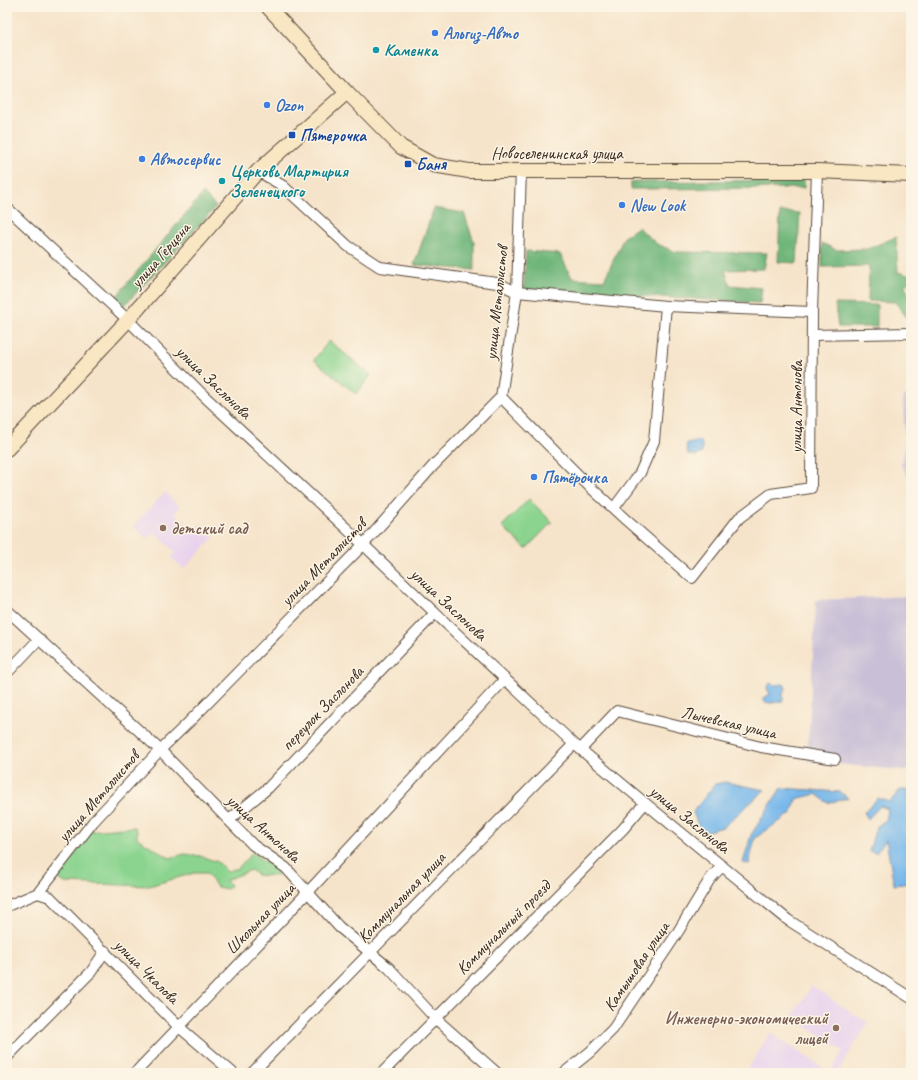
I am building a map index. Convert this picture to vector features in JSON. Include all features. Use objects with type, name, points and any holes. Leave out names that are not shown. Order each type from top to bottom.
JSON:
[{"type":"main road","name":"Новоселенинская улица","points":[[268,7],[347,92],[402,147],[433,165],[469,171],[817,171],[911,175]]},
{"type":"main road","name":"улица Герцена","points":[[7,449],[128,320],[258,171],[347,92]]},
{"type":"street","name":"улица Металлистов","points":[[7,906],[38,893],[93,822],[160,750],[363,545],[433,466],[501,397],[517,292],[521,170]]},
{"type":"street","points":[[258,171],[283,186],[348,246],[380,267],[497,283],[517,292],[666,306],[812,312]]},
{"type":"street","name":"улица Антонова","points":[[614,508],[692,578],[739,518],[770,494],[811,488],[812,312],[817,171]]},
{"type":"street","name":"улица Заслонова","points":[[7,208],[128,320],[203,395],[577,746],[788,920],[911,998]]},
{"type":"street","points":[[501,397],[589,486],[614,508],[640,473],[654,441],[666,306]]},
{"type":"street","points":[[812,335],[911,333]]},
{"type":"street","name":"улица Антонова","points":[[7,610],[160,750],[253,844],[286,868],[339,927],[389,968],[436,1018],[497,1073]]},
{"type":"street","name":"переулок Заслонова","points":[[229,820],[268,788],[435,613]]},
{"type":"street","points":[[7,673],[39,639]]},
{"type":"street","name":"Школьная улица","points":[[135,1073],[308,892],[505,679]]},
{"type":"street","name":"Коммунальная улица","points":[[252,1073],[369,952],[577,746],[617,711]]},
{"type":"street","name":"Лычевская улица","points":[[617,711],[761,747],[834,759]]},
{"type":"street","name":"Коммунальный проезд","points":[[382,1073],[623,829],[645,803]]},
{"type":"street","name":"Камышовая улица","points":[[564,1073],[590,1052],[613,1029],[676,935],[707,884],[722,866]]},
{"type":"street","name":"улица Чкалова","points":[[38,893],[50,897],[180,1027],[233,1073]]},
{"type":"street","points":[[7,1057],[91,972],[105,951]]},
{"type":"shaded area","points":[[911,395],[911,482],[901,465],[905,447],[903,396]]},
{"type":"shaded area","name":"детский сад","points":[[165,492],[180,507],[174,513],[194,531],[201,524],[214,537],[184,569],[171,557],[175,552],[154,532],[147,539],[133,526]]},
{"type":"shaded area","points":[[911,596],[911,771],[807,761],[816,600]]},
{"type":"shaded area","name":"Инженерно-экономический лицей","points":[[812,986],[868,1023],[837,1073],[751,1073],[747,1070],[770,1033],[830,1072],[843,1051],[791,1017]]},
{"type":"green space","points":[[804,180],[804,188],[631,189],[631,182]]},
{"type":"green space","points":[[203,193],[216,207],[124,306],[115,298]]},
{"type":"green space","points":[[434,208],[464,213],[474,242],[474,270],[414,265]]},
{"type":"green space","points":[[780,212],[800,213],[797,263],[778,262]]},
{"type":"green space","points":[[638,227],[657,244],[676,252],[767,253],[764,269],[725,270],[730,285],[762,288],[760,303],[524,289],[526,251],[560,254],[572,278],[604,280],[624,237]]},
{"type":"green space","points":[[896,237],[898,272],[911,276],[911,280],[905,286],[911,299],[911,323],[895,302],[868,301],[869,266],[822,267],[822,243],[836,250],[867,249]]},
{"type":"green space","points":[[835,304],[877,305],[877,327],[838,327]]},
{"type":"green space","points":[[329,341],[371,375],[356,394],[314,360]]},
{"type":"green space","points":[[529,499],[552,522],[526,549],[502,526]]},
{"type":"green space","points":[[135,827],[137,838],[170,858],[184,854],[200,856],[218,862],[227,872],[238,868],[253,852],[263,861],[279,868],[278,876],[257,875],[251,870],[226,880],[230,885],[227,889],[217,887],[207,873],[194,873],[149,886],[65,883],[56,877],[79,849],[89,831]]},
{"type":"water","points":[[699,440],[702,444],[702,453],[696,456],[688,454],[686,446],[688,442],[693,443]]},
{"type":"water","points":[[770,683],[774,685],[784,684],[786,688],[783,694],[783,701],[772,703],[765,702],[763,699],[771,693],[768,691],[767,687]]},
{"type":"water","points":[[725,782],[765,790],[723,827],[701,833],[693,812],[715,784]]},
{"type":"water","points":[[781,788],[840,792],[848,798],[828,803],[816,794],[796,799],[792,813],[755,838],[749,864],[743,863],[751,835]]},
{"type":"water","points":[[900,790],[911,790],[911,883],[894,885],[886,840],[876,853],[869,851],[876,827],[886,820],[888,809],[880,806],[868,819],[864,812],[878,798],[890,802]]},
{"type":"place","name":"Альгиз-Авто","points":[[435,33]]},
{"type":"place","name":"Каменка","points":[[376,50]]},
{"type":"place","name":"Ozon","points":[[267,105]]},
{"type":"place","name":"Пятерочка","points":[[292,135]]},
{"type":"place","name":"Автосервис","points":[[142,159]]},
{"type":"place","name":"Баня","points":[[408,164]]},
{"type":"place","name":"Церковь Мартирия Зеленецкого","points":[[222,181]]},
{"type":"place","name":"New Look","points":[[622,205]]},
{"type":"place","name":"Пятёрочка","points":[[534,477]]},
{"type":"place","name":"детский сад","points":[[163,528]]},
{"type":"place","name":"Инженерно-экономический лицей","points":[[836,1028]]}]
